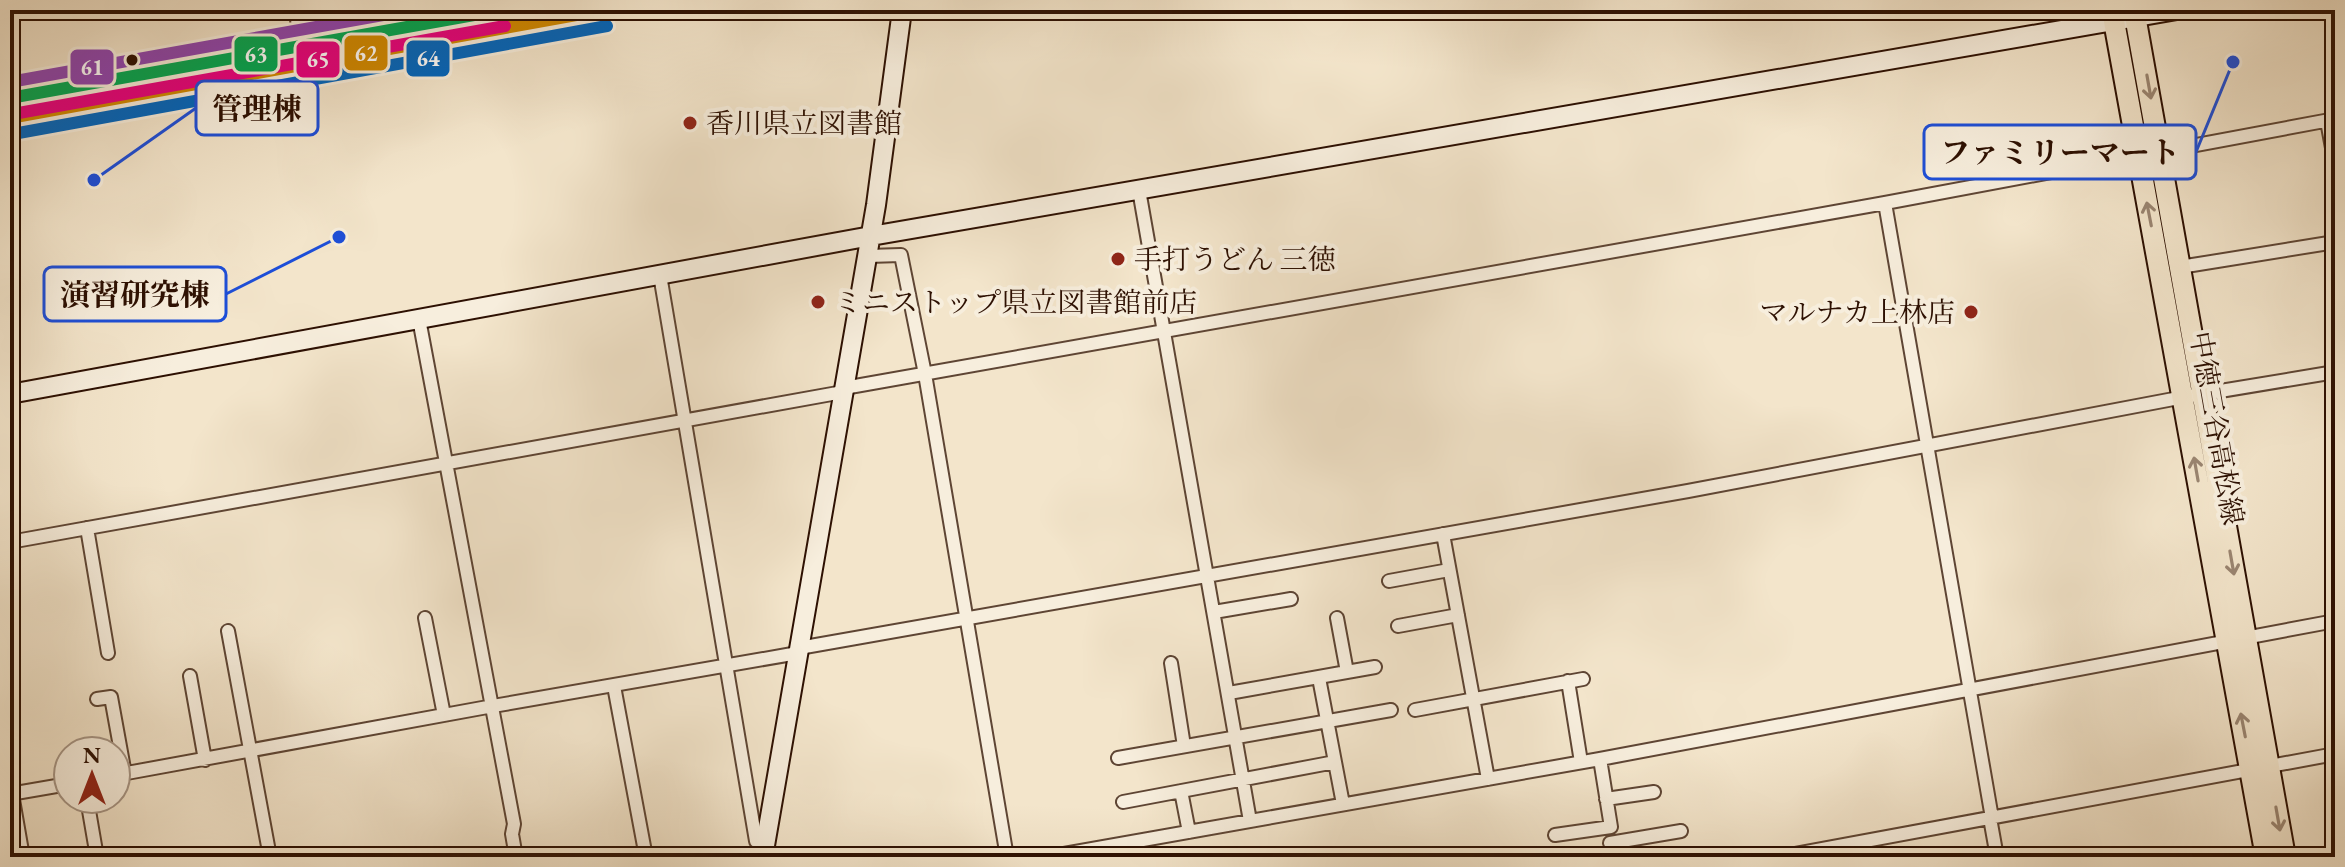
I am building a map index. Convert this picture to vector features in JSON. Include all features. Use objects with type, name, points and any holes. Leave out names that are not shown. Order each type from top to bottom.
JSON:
[{"type":"main road","name":"中徳三谷高松線","points":[[2135,14],[2180,267],[2193,395]]},
{"type":"main road","name":"中徳三谷高松線","points":[[2113,16],[2138,155],[2193,395],[2260,768],[2285,857]]},
{"type":"main road","name":"中徳三谷高松線","points":[[2260,768],[2266,857]]},
{"type":"street","points":[[295,10],[304,55]]},
{"type":"street","points":[[10,65],[16,117],[502,10]]},
{"type":"street","points":[[14,98],[604,10]]},
{"type":"street","points":[[764,850],[868,256],[902,10]]},
{"type":"street","points":[[10,394],[871,236],[2113,16],[2177,10]]},
{"type":"street","points":[[10,542],[2331,120],[2335,164]]},
{"type":"street","points":[[1139,190],[1250,821]]},
{"type":"street","points":[[1885,203],[1997,857]]},
{"type":"street","points":[[2180,267],[2335,242]]},
{"type":"street","points":[[868,256],[901,255],[925,374],[1007,857]]},
{"type":"street","points":[[660,275],[756,841],[764,850]]},
{"type":"street","points":[[419,319],[493,706],[514,824],[512,834],[516,857]]},
{"type":"street","points":[[132,772],[1927,447],[2193,395],[2335,372]]},
{"type":"street","points":[[87,528],[108,653]]},
{"type":"street","points":[[1443,534],[1488,779]]},
{"type":"street","points":[[1389,581],[1449,570]]},
{"type":"street","points":[[1214,612],[1291,599]]},
{"type":"street","points":[[1398,626],[1458,615]]},
{"type":"street","points":[[425,618],[444,715]]},
{"type":"street","points":[[1337,618],[1347,672]]},
{"type":"street","points":[[1047,857],[1600,759],[2335,621]]},
{"type":"street","points":[[228,631],[270,857]]},
{"type":"street","points":[[1171,663],[1184,746]]},
{"type":"street","points":[[1229,693],[1375,667]]},
{"type":"street","points":[[190,676],[205,760]]},
{"type":"street","points":[[1319,678],[1343,804]]},
{"type":"street","points":[[1415,710],[1583,679]]},
{"type":"street","points":[[1568,681],[1581,762]]},
{"type":"street","points":[[614,686],[646,857]]},
{"type":"street","points":[[97,699],[111,697],[116,735]]},
{"type":"street","points":[[1118,758],[1391,710]]},
{"type":"street","points":[[1779,857],[2335,754]]},
{"type":"street","points":[[1555,835],[1611,827],[1600,759]]},
{"type":"street","points":[[1123,802],[1335,762]]},
{"type":"street","points":[[23,857],[11,794],[52,787]]},
{"type":"street","points":[[1181,791],[1189,832]]},
{"type":"street","points":[[1606,799],[1654,792]]},
{"type":"street","points":[[90,815],[97,857]]},
{"type":"street","points":[[1607,827],[1611,850],[1681,831]]},
{"type":"transit line","name":"61","points":[[10,82],[411,10]]},
{"type":"transit line","name":"63","points":[[10,98],[502,10]]},
{"type":"transit line","name":"62","points":[[10,118],[604,10]]},
{"type":"transit line","name":"65","points":[[13,114],[505,26]]},
{"type":"transit line","name":"64","points":[[13,134],[607,26]]},
{"type":"place","name":"ファミリーマート","points":[[2233,62]]},
{"type":"place","name":"香川県立図書館","points":[[690,123]]},
{"type":"place","name":"管理棟","points":[[94,180]]},
{"type":"place","name":"演習研究棟","points":[[339,237]]},
{"type":"place","name":"手打うどん 三徳","points":[[1118,259]]},
{"type":"place","name":"ミニストップ県立図書館前店","points":[[818,302]]},
{"type":"place","name":"マルナカ上林店","points":[[1971,312]]}]
